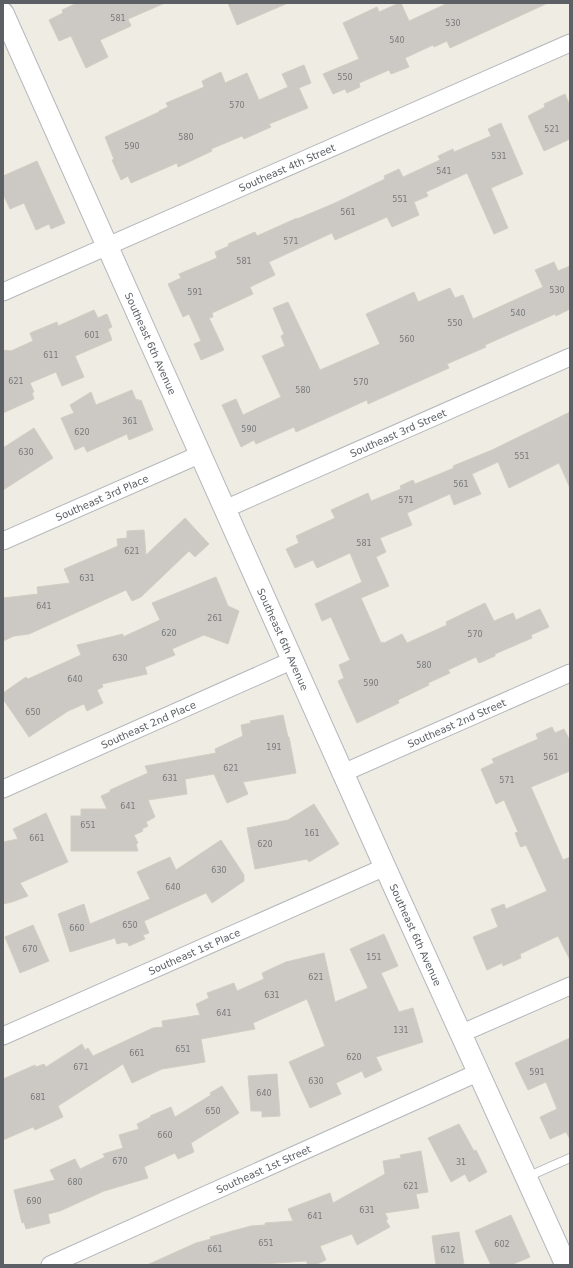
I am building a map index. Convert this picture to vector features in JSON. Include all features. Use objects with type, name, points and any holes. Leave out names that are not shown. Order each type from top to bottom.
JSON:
[{"type":"street","name":"Southeast 6th Avenue","points":[[3,13],[9,42],[107,245],[477,1073],[566,1265]]},
{"type":"street","name":"Southeast 4th Street","points":[[3,292],[107,245],[570,43]]},
{"type":"street","name":"Southeast 3rd Street","points":[[225,509],[570,357]]},
{"type":"street","name":"Southeast 3rd Place","points":[[3,541],[201,454]]},
{"type":"street","name":"Southeast 2nd Place","points":[[3,789],[293,660]]},
{"type":"street","name":"Southeast 2nd Street","points":[[343,773],[570,672]]},
{"type":"street","name":"Southeast 1st Place","points":[[3,1036],[385,867]]},
{"type":"street","points":[[460,1034],[570,986]]},
{"type":"street","name":"Southeast 1st Street","points":[[50,1265],[477,1073]]},
{"type":"lane","points":[[525,1178],[570,1158]]},
{"type":"building","points":[[77,3],[165,3],[128,19],[131,26],[100,40],[108,57],[86,68],[71,36],[59,41],[49,20],[63,13],[62,10]]},
{"type":"building","points":[[228,3],[288,3],[237,25]]},
{"type":"building","points":[[401,3],[409,21],[448,3],[548,3],[450,48],[447,41],[434,47],[433,45],[405,58],[409,67],[391,74],[389,70],[359,83],[360,87],[347,93],[345,89],[333,94],[323,74],[359,59],[343,23],[377,7],[379,12]]},
{"type":"building","points":[[304,65],[311,83],[299,88],[308,108],[269,124],[271,127],[244,139],[242,136],[211,149],[212,151],[178,167],[177,163],[131,183],[128,176],[121,180],[112,160],[114,159],[105,137],[168,107],[166,103],[204,87],[202,81],[221,72],[225,83],[247,73],[259,100],[288,87],[282,74]]},
{"type":"building","points":[[565,94],[570,106],[570,139],[544,151],[528,116],[545,107],[544,104]]},
{"type":"building","points":[[501,123],[523,174],[491,188],[508,228],[494,234],[467,173],[426,192],[428,196],[414,202],[419,215],[392,227],[387,217],[335,240],[332,233],[269,262],[275,275],[250,287],[253,294],[212,313],[213,317],[209,318],[224,350],[201,360],[194,344],[201,341],[189,314],[183,317],[168,284],[181,278],[179,274],[217,258],[215,252],[229,246],[228,244],[255,232],[257,236],[335,203],[385,179],[384,176],[399,169],[403,177],[440,160],[438,156],[453,149],[454,152],[491,136],[488,129]]},
{"type":"building","points":[[37,161],[65,223],[51,229],[49,224],[36,230],[24,203],[10,209],[3,194],[3,176]]},
{"type":"building","points":[[554,262],[558,271],[570,266],[570,309],[556,316],[555,314],[485,345],[486,347],[447,364],[449,368],[368,404],[367,400],[296,432],[294,427],[256,444],[254,440],[241,447],[222,405],[236,399],[243,415],[281,397],[262,356],[285,346],[281,336],[284,334],[273,308],[288,302],[320,370],[380,344],[366,314],[414,292],[418,302],[450,288],[455,298],[463,295],[473,319],[543,287],[535,270]]},
{"type":"building","points":[[94,310],[98,318],[107,314],[112,327],[108,329],[112,340],[75,356],[84,377],[62,386],[56,372],[30,383],[34,392],[32,393],[34,399],[3,413],[3,350],[11,351],[33,341],[30,333],[57,322],[58,326]]},
{"type":"building","points":[[132,390],[136,400],[141,400],[153,430],[129,440],[127,434],[87,452],[84,446],[75,450],[61,418],[74,413],[70,405],[91,392],[96,405]]},
{"type":"building","points":[[570,412],[570,488],[559,463],[509,488],[498,462],[472,474],[481,494],[454,505],[450,494],[407,513],[412,525],[380,538],[386,552],[376,557],[389,586],[361,598],[381,643],[402,634],[407,643],[447,625],[446,622],[485,603],[494,621],[513,613],[516,620],[540,609],[549,627],[531,635],[532,638],[495,654],[495,656],[479,663],[476,657],[448,670],[450,673],[428,683],[429,685],[398,700],[399,703],[357,723],[338,681],[344,678],[339,665],[350,660],[331,617],[322,621],[315,604],[362,582],[350,553],[317,568],[313,560],[295,568],[286,549],[299,543],[296,536],[335,518],[331,510],[368,493],[371,501],[401,489],[400,486],[413,480],[415,484],[454,468],[453,466],[492,450]]},
{"type":"building","points":[[34,428],[53,458],[3,490],[3,448]]},
{"type":"building","points":[[185,518],[209,544],[195,557],[189,551],[141,597],[132,601],[126,590],[29,634],[14,636],[3,641],[3,598],[38,594],[37,587],[70,583],[64,569],[118,546],[117,539],[127,538],[127,531],[144,530],[146,555]]},
{"type":"building","points":[[216,577],[228,606],[239,611],[228,644],[204,635],[172,649],[175,655],[145,667],[147,674],[102,684],[103,687],[97,690],[103,703],[87,711],[84,704],[68,711],[29,737],[3,699],[3,693],[26,677],[28,679],[81,655],[77,645],[123,634],[123,637],[160,620],[152,603]]},
{"type":"building","points":[[283,715],[296,773],[243,782],[248,794],[227,803],[214,774],[185,779],[187,794],[148,800],[155,817],[146,822],[148,826],[142,829],[143,831],[134,835],[138,843],[136,844],[138,851],[71,851],[71,816],[81,816],[81,809],[107,809],[101,796],[110,792],[110,790],[148,773],[145,766],[216,753],[215,749],[243,736],[241,725],[251,723],[250,721]]},
{"type":"building","points":[[552,727],[555,733],[564,729],[570,741],[570,771],[531,787],[563,860],[570,857],[570,960],[558,936],[520,954],[521,958],[503,966],[502,963],[487,970],[473,937],[498,927],[491,909],[504,904],[506,909],[547,891],[526,845],[520,846],[515,833],[518,832],[504,800],[496,804],[481,769],[494,763],[492,759],[538,739],[536,734]]},
{"type":"building","points":[[314,804],[339,844],[309,862],[307,859],[255,869],[247,828],[288,820]]},
{"type":"building","points":[[46,813],[68,862],[20,883],[28,896],[3,904],[3,842],[18,839],[13,829]]},
{"type":"building","points":[[221,840],[244,875],[244,881],[212,903],[206,893],[144,921],[149,933],[143,935],[145,939],[129,946],[127,942],[117,944],[115,938],[70,952],[58,914],[84,904],[90,924],[150,899],[137,872],[170,857],[176,870]]},
{"type":"building","points":[[33,925],[49,961],[20,973],[5,937]]},
{"type":"building","points":[[384,934],[398,966],[381,973],[399,1012],[413,1008],[423,1042],[376,1057],[382,1070],[365,1078],[362,1071],[336,1083],[341,1094],[310,1108],[289,1062],[325,1046],[307,999],[253,1023],[255,1029],[201,1039],[205,1062],[162,1069],[132,1083],[123,1064],[58,1106],[63,1117],[35,1130],[33,1127],[3,1140],[3,1079],[35,1065],[36,1067],[44,1064],[46,1067],[82,1044],[85,1050],[88,1048],[93,1056],[153,1028],[163,1027],[162,1021],[200,1015],[196,1004],[209,998],[207,993],[234,983],[237,991],[264,979],[262,973],[286,962],[324,953],[335,1002],[368,988],[350,949]]},
{"type":"building","points":[[570,1038],[570,1139],[566,1132],[550,1139],[540,1117],[557,1109],[546,1082],[528,1090],[515,1063]]},
{"type":"building","points":[[277,1074],[280,1116],[262,1117],[262,1111],[251,1111],[248,1076]]},
{"type":"building","points":[[222,1086],[239,1113],[191,1143],[194,1152],[178,1159],[175,1153],[144,1167],[148,1178],[104,1191],[60,1211],[48,1214],[50,1223],[26,1229],[24,1222],[22,1223],[14,1190],[55,1180],[50,1170],[75,1159],[80,1169],[105,1157],[103,1154],[123,1148],[119,1135],[139,1129],[137,1124],[151,1117],[150,1116],[171,1107],[175,1117],[211,1095],[210,1093]]},
{"type":"building","points":[[459,1124],[474,1151],[476,1150],[487,1172],[469,1182],[465,1174],[451,1182],[428,1138]]},
{"type":"building","points":[[421,1151],[428,1192],[416,1194],[419,1208],[385,1213],[388,1219],[386,1221],[390,1227],[357,1245],[352,1234],[320,1246],[326,1260],[315,1265],[308,1265],[306,1261],[247,1265],[147,1265],[196,1243],[211,1239],[210,1237],[251,1226],[265,1225],[265,1223],[293,1221],[288,1209],[330,1193],[333,1203],[385,1174],[383,1161],[401,1158],[400,1155]]},
{"type":"building","points":[[511,1215],[530,1257],[511,1265],[491,1265],[475,1231]]},
{"type":"building","points":[[459,1232],[464,1265],[436,1265],[432,1236]]}]
